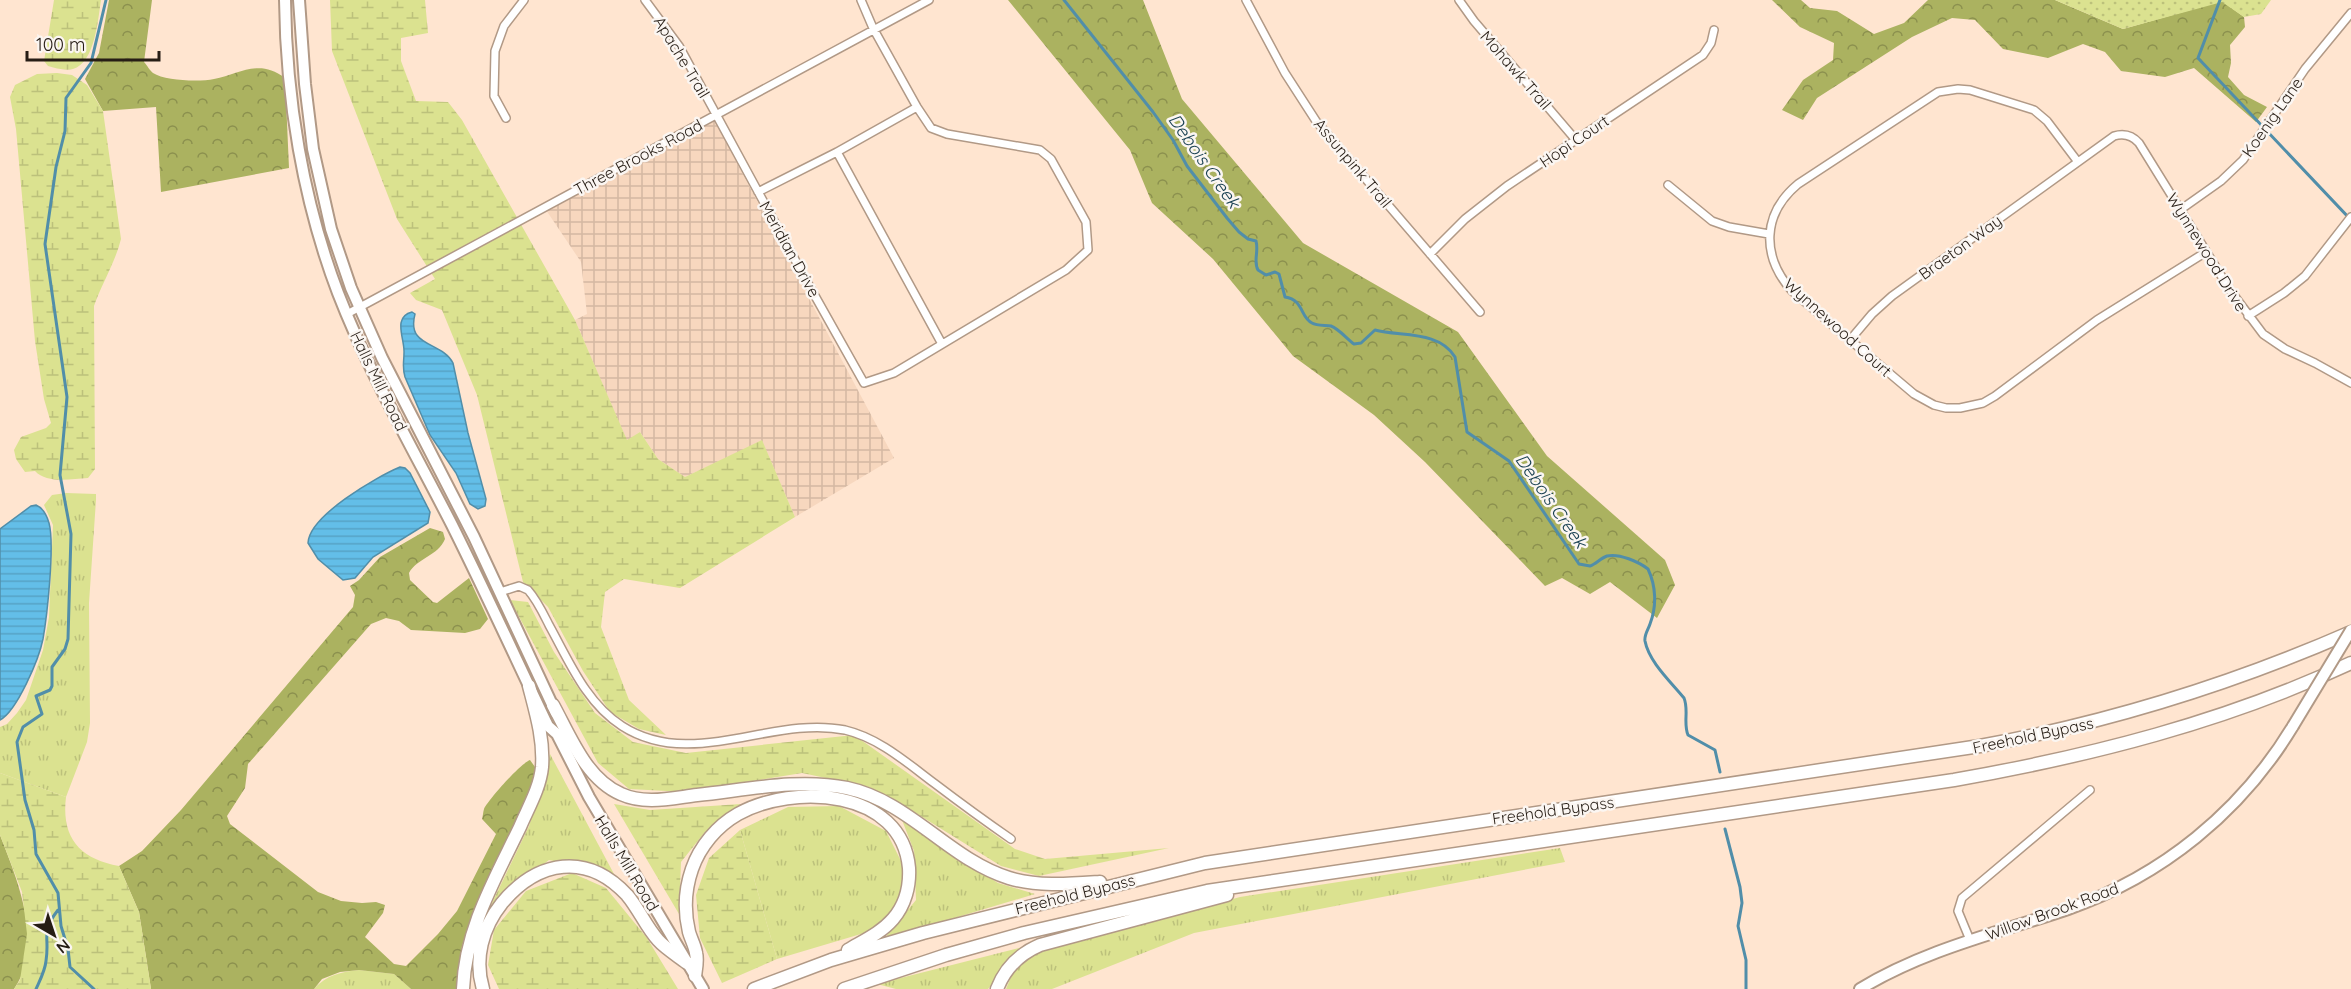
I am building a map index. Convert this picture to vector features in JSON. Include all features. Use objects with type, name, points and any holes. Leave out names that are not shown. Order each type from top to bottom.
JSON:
[{"type":"highway","name":"Freehold Bypass","points":[[754,989],[831,960],[934,930],[1205,863],[2032,737],[2109,719],[2184,697],[2253,673],[2351,631]]},
{"type":"highway","name":"Freehold Bypass","points":[[844,989],[980,946],[1207,891],[1296,876],[1558,840],[2026,767],[2169,732],[2238,709],[2351,663]]},
{"type":"highway","points":[[463,989],[464,964],[470,938],[530,806],[542,769],[540,731],[529,686]]},
{"type":"highway","points":[[553,705],[589,768],[603,783],[627,796],[655,800],[796,784],[826,784],[849,788],[874,797],[893,807],[979,865],[1009,878],[1034,883],[1134,880]]},
{"type":"highway","points":[[695,976],[687,920],[687,888],[695,862],[708,840],[729,820],[757,805],[792,797],[819,796],[852,802],[881,818],[900,840],[909,865],[906,896],[891,921],[878,932],[831,960]]},
{"type":"highway","points":[[483,989],[478,957],[483,937],[500,905],[521,884],[556,867],[579,866],[609,879],[639,910],[658,940],[692,960]]},
{"type":"highway","points":[[997,989],[1014,962],[1030,949],[1040,945],[1296,876]]},
{"type":"main road","name":"Halls Mill Road","points":[[285,0],[292,87],[303,168],[318,232],[347,314],[548,726],[558,734],[589,797],[692,960]]},
{"type":"main road","name":"Halls Mill Road","points":[[299,0],[304,84],[316,166],[336,244],[359,308],[407,408],[453,495],[553,705],[558,720],[558,734]]},
{"type":"main road","points":[[372,367],[378,369],[399,405],[407,408]]},
{"type":"main road","name":"Willow Brook Road","points":[[1860,989],[1897,969],[1970,940],[2092,900],[2141,876],[2164,861],[2222,816],[2244,794],[2278,751],[2351,631]]},
{"type":"main road","points":[[695,976],[703,989]]},
{"type":"street","points":[[506,118],[494,96],[495,51],[504,26],[524,0]]},
{"type":"street","name":"Apache Trail","points":[[645,0],[679,46],[717,115]]},
{"type":"street","points":[[837,152],[942,344],[1066,270],[1088,250],[1086,222],[1052,159],[1040,150],[947,134],[931,128],[873,28],[861,0]]},
{"type":"street","name":"Three Brooks Road","points":[[347,314],[717,115],[873,28],[929,0]]},
{"type":"street","name":"Assunpink Trail","points":[[1246,0],[1285,72],[1316,121],[1480,312]]},
{"type":"street","name":"Mohawk Trail","points":[[1459,0],[1474,21],[1575,139]]},
{"type":"street","name":"Koenig Lane","points":[[2180,210],[2221,181],[2243,160],[2305,69],[2351,13]]},
{"type":"street","name":"Hopi Court","points":[[1430,254],[1485,202],[1575,139],[1703,55],[1711,43],[1714,30]]},
{"type":"street","points":[[1668,185],[1712,221],[1729,227],[1768,234],[1780,205],[1798,184],[1930,96],[1945,90],[1970,90],[2034,110],[2048,121],[2078,162]]},
{"type":"street","points":[[758,192],[837,152],[917,107]]},
{"type":"street","name":"Meridian Drive","points":[[717,115],[864,383],[894,373],[942,344]]},
{"type":"street","name":"Wynnewood Drive","points":[[2078,162],[2114,136],[2125,134],[2133,137],[2248,316],[2263,334],[2276,344],[2351,383]]},
{"type":"street","name":"Braeton Way","points":[[1850,340],[1872,314],[1892,296],[2078,162]]},
{"type":"street","points":[[2248,316],[2284,293],[2305,276],[2351,218]]},
{"type":"street","name":"Wynnewood Court","points":[[1768,234],[1774,262],[1784,281],[1850,340],[1923,400],[1946,408],[1973,406],[1995,396],[2097,320],[2206,252]]},
{"type":"street","points":[[500,592],[519,586],[528,590],[588,694],[610,718],[637,734],[662,742],[687,744],[807,728],[834,728],[853,732],[880,744],[898,756],[1011,839]]},
{"type":"street","points":[[1970,940],[1958,911],[1962,898],[2090,790]]},
{"type":"shaded area","points":[[714,120],[894,458],[795,517],[762,441],[685,477],[658,459],[640,432],[627,441],[575,320],[587,314],[581,262],[546,210]]},
{"type":"green space","points":[[54,0],[101,0],[91,50],[80,65],[73,69],[51,67],[44,61]]},
{"type":"green space","points":[[109,0],[152,0],[144,62],[158,76],[192,81],[208,80],[258,68],[276,72],[285,78],[289,168],[161,192],[156,107],[103,111],[85,79],[99,53]]},
{"type":"green space","points":[[330,0],[425,0],[428,33],[401,38],[401,61],[416,101],[448,102],[462,120],[575,320],[627,440],[640,432],[658,459],[685,477],[762,440],[795,517],[680,588],[624,579],[605,592],[601,627],[629,700],[666,735],[639,729],[610,712],[583,671],[548,607],[523,582],[477,395],[442,310],[416,300],[410,293],[435,279],[397,219],[332,51]]},
{"type":"green space","points":[[1008,0],[1143,0],[1182,99],[1303,243],[1458,332],[1547,456],[1665,560],[1675,585],[1657,618],[1610,582],[1590,594],[1562,578],[1545,586],[1425,462],[1374,415],[1293,356],[1213,259],[1152,203],[1130,150]]},
{"type":"green space","points":[[1772,0],[1801,0],[1810,8],[1837,11],[1874,34],[1904,23],[1928,0],[2055,0],[2123,29],[2222,1],[2244,17],[2245,27],[2230,45],[2231,63],[2228,77],[2244,95],[2267,107],[2256,122],[2194,68],[2165,77],[2121,71],[2105,52],[2083,44],[2048,58],[2003,49],[1975,20],[1952,18],[1912,37],[1817,98],[1803,120],[1782,110],[1803,80],[1833,60],[1834,43],[1800,27]]},
{"type":"green space","points":[[2055,0],[2271,0],[2261,14],[2244,17],[2222,2],[2123,29]]},
{"type":"green space","points":[[37,74],[72,75],[87,85],[103,111],[121,239],[94,306],[95,469],[88,478],[67,480],[46,478],[35,471],[25,472],[16,459],[14,450],[21,437],[46,428],[51,423],[44,399],[35,341],[16,129],[10,97],[15,85]]},
{"type":"green space","points":[[96,494],[96,500],[89,603],[90,723],[87,742],[66,797],[0,773],[0,727],[7,724],[26,700],[43,650],[49,617],[53,525],[44,505],[52,495]]},
{"type":"green space","points":[[430,528],[443,532],[445,539],[438,549],[413,568],[409,573],[410,580],[433,602],[437,603],[469,578],[488,619],[480,629],[465,633],[411,630],[399,621],[386,618],[371,624],[248,764],[245,788],[227,816],[230,824],[318,892],[341,901],[376,902],[385,905],[383,913],[365,937],[394,964],[406,966],[457,911],[496,834],[482,819],[484,809],[505,782],[530,760],[535,767],[534,779],[470,924],[462,946],[456,989],[411,989],[394,974],[359,970],[340,972],[322,979],[314,989],[151,989],[139,912],[119,866],[142,851],[181,810],[353,607],[355,595],[350,586],[359,580],[380,557]]},
{"type":"green space","points":[[510,600],[528,602],[554,652],[595,713],[633,742],[686,753],[854,735],[1015,849],[1045,859],[1169,848],[1039,876],[1001,866],[869,787],[802,773],[686,792],[629,789],[598,763]]},
{"type":"green space","points":[[550,754],[614,874],[549,860],[491,905],[529,826]]},
{"type":"green space","points":[[0,773],[66,797],[67,824],[76,844],[94,858],[119,866],[139,912],[151,989],[14,989],[20,980],[27,934],[22,892],[0,835]]},
{"type":"green space","points":[[614,804],[650,810],[741,804],[705,832],[681,862],[679,914]]},
{"type":"green space","points":[[839,806],[886,831],[903,865],[903,890],[888,916],[871,931],[777,959],[740,830],[788,807]]},
{"type":"green space","points":[[902,820],[998,883],[1035,894],[884,939],[916,900],[914,851]]},
{"type":"green space","points":[[740,830],[777,959],[722,983],[700,938],[696,895],[709,858]]},
{"type":"green space","points":[[0,835],[20,891],[28,933],[23,972],[14,989],[0,989]]},
{"type":"green space","points":[[1560,848],[1565,862],[1194,933],[1052,989],[1006,989],[1013,972],[1036,953],[1240,897]]},
{"type":"green space","points":[[572,873],[606,888],[647,938],[678,989],[499,989],[488,965],[494,930],[526,891]]},
{"type":"green space","points":[[1023,947],[988,989],[896,989],[877,984]]},
{"type":"green space","points":[[359,970],[394,974],[411,989],[314,989],[334,975]]},
{"type":"water","points":[[412,312],[415,314],[414,325],[420,339],[448,356],[453,363],[468,433],[486,499],[485,506],[478,509],[470,504],[456,473],[430,435],[405,377],[401,323],[406,315]]},
{"type":"water","points":[[400,467],[410,473],[430,512],[428,523],[373,557],[355,578],[343,580],[318,559],[308,543],[311,532],[319,521],[345,499]]},
{"type":"water","points":[[36,505],[46,515],[51,533],[50,581],[43,639],[37,659],[20,696],[7,715],[0,720],[0,529],[31,506]]},
{"type":"waterway","points":[[94,989],[70,967],[68,949],[61,926],[58,893],[36,854],[34,830],[25,800],[17,742],[23,727],[42,714],[36,696],[50,690],[52,667],[65,649],[68,639],[71,534],[60,475],[67,397],[45,244],[56,167],[65,131],[66,98],[91,63],[106,0]]},
{"type":"waterway","name":"Debois Creek","points":[[1064,0],[1153,112],[1173,140],[1187,166],[1227,218],[1239,232],[1248,239],[1256,241],[1258,270],[1266,275],[1275,272],[1279,274],[1285,297],[1296,301],[1308,320],[1316,325],[1334,327],[1354,344],[1361,343],[1375,330],[1429,338],[1448,348],[1455,357],[1467,432],[1509,461],[1579,564],[1590,566],[1612,555],[1634,561],[1648,569],[1655,596],[1654,610],[1645,637],[1647,649],[1661,671],[1684,698],[1688,735],[1715,750],[1720,772]]},
{"type":"waterway","points":[[2220,0],[2198,58],[2350,219]]},
{"type":"waterway","name":"Debois Creek","points":[[1725,829],[1740,887],[1742,903],[1738,926],[1746,960],[1746,989]]},
{"type":"waterway","points":[[36,989],[45,965],[47,930],[58,910]]}]
